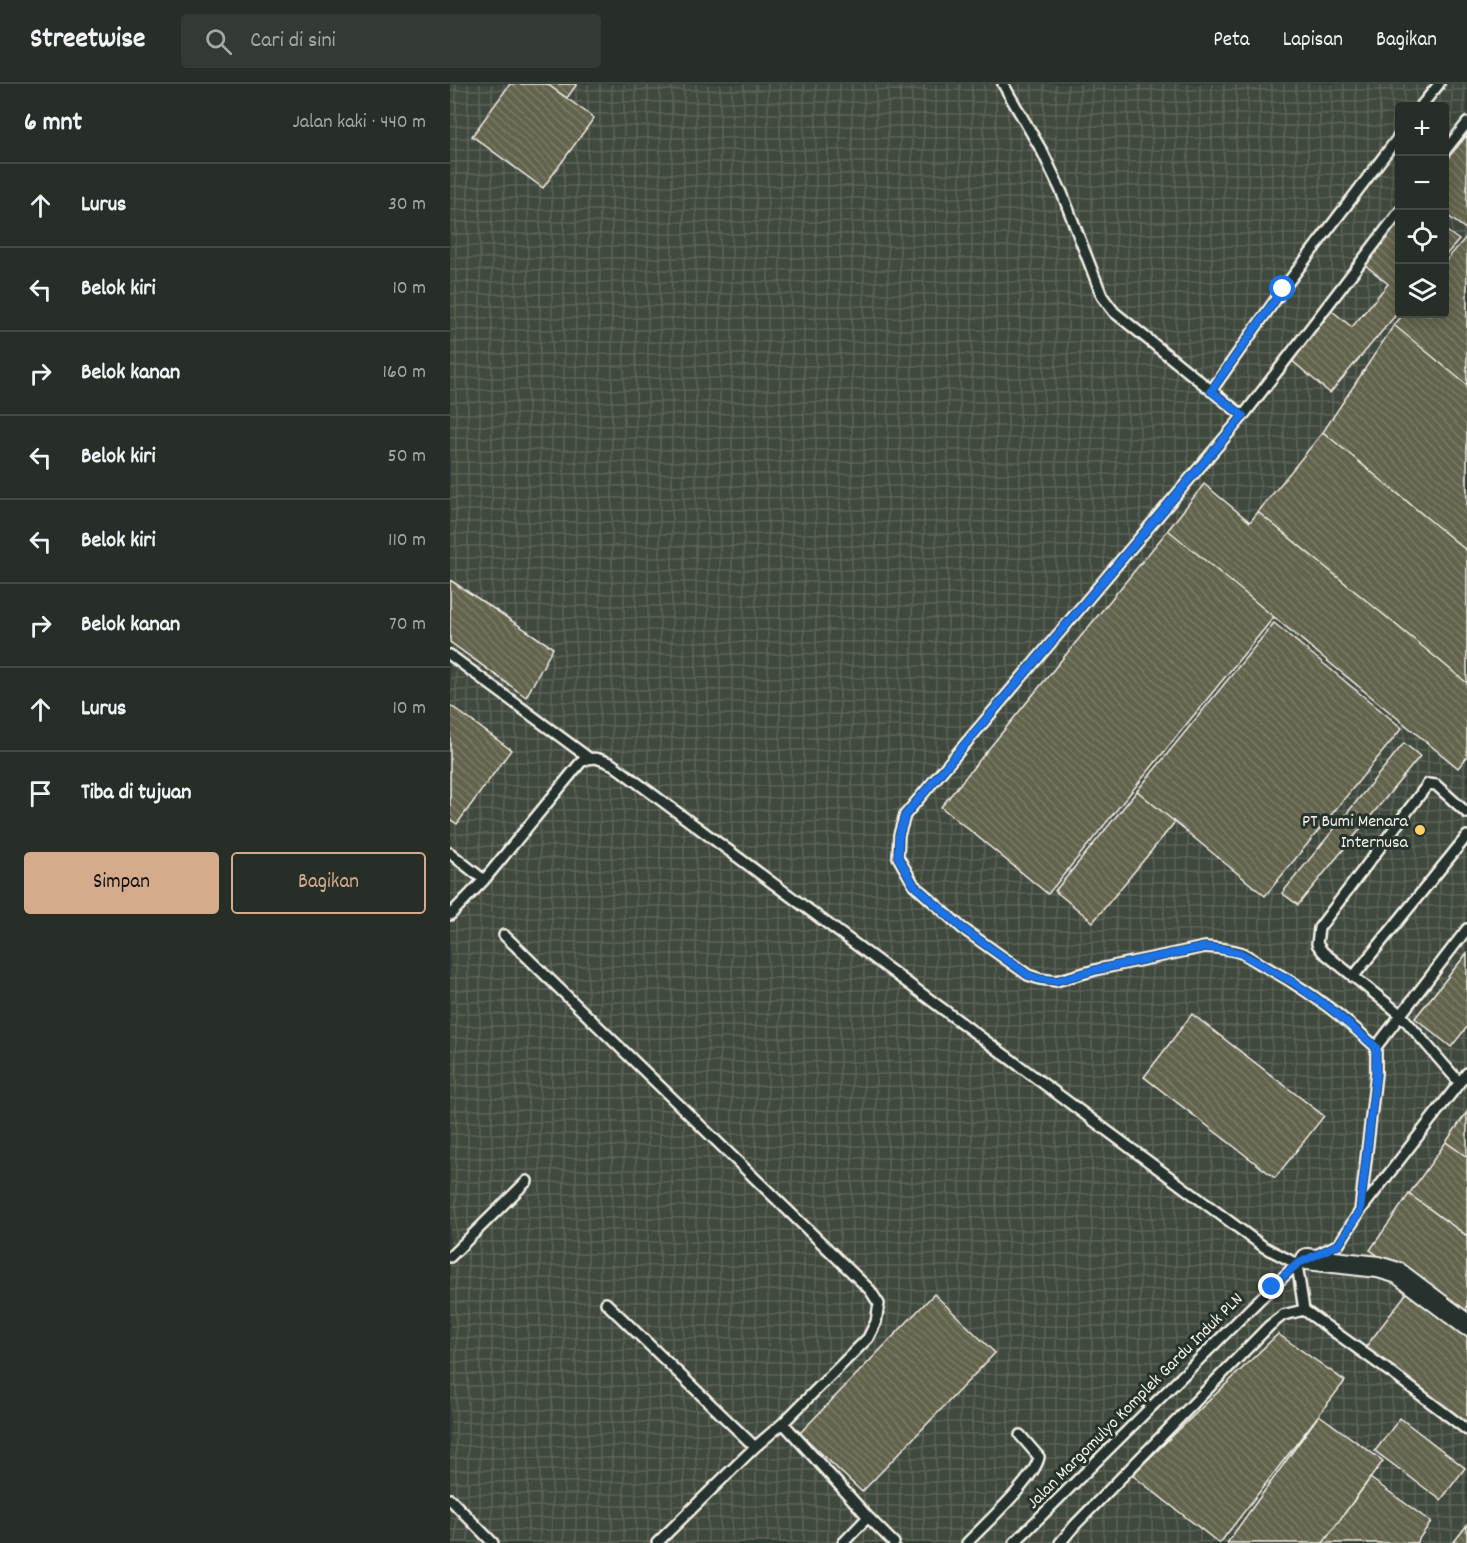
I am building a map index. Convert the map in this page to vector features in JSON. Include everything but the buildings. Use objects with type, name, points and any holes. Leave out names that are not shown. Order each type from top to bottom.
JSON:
[{"type":"street","points":[[1302,1262],[1378,1267],[1398,1273],[1467,1325]]},
{"type":"lane","points":[[1003,84],[1043,153],[1062,193],[1102,296],[1114,312],[1243,416]]},
{"type":"lane","points":[[1424,102],[1439,84]]},
{"type":"lane","points":[[1449,146],[1467,123]]},
{"type":"lane","points":[[1211,391],[1283,289],[1395,142]]},
{"type":"lane","points":[[1376,1047],[1331,1009],[1291,981],[1240,953],[1221,949],[1205,947],[1099,969],[1056,981],[1028,975],[962,928],[914,885],[898,857],[899,835],[905,815],[1243,416],[1395,218]]},
{"type":"lane","points":[[450,655],[589,758],[612,764],[1264,1247],[1302,1262],[1304,1310]]},
{"type":"lane","points":[[450,915],[484,880],[581,762],[589,758]]},
{"type":"lane","points":[[1459,1082],[1400,1014],[1323,952],[1317,944],[1319,928],[1428,784],[1436,784],[1467,813]]},
{"type":"lane","points":[[1353,977],[1467,836]]},
{"type":"lane","points":[[450,854],[484,880]]},
{"type":"lane","points":[[1360,1211],[1376,1074],[1376,1047],[1467,929]]},
{"type":"lane","points":[[504,935],[870,1290],[879,1304],[876,1322],[868,1338],[657,1543]]},
{"type":"lane","name":"Jalan Margomulyo Komplek Gardu Induk PLN","points":[[1014,1543],[1250,1308],[1302,1262],[1339,1244],[1360,1211],[1467,1073]]},
{"type":"lane","points":[[450,1257],[527,1181]]},
{"type":"lane","points":[[606,1303],[755,1447]]},
{"type":"lane","points":[[1060,1543],[1269,1326],[1283,1315],[1304,1310],[1467,1430]]},
{"type":"lane","points":[[783,1423],[894,1543]]},
{"type":"lane","points":[[967,1543],[1025,1483],[1036,1468],[1039,1457],[1020,1435]]},
{"type":"lane","points":[[450,1499],[493,1543]]},
{"type":"lane","points":[[843,1543],[868,1517]]},
{"type":"shaded area","points":[[450,84],[1467,84],[1467,1543],[450,1543]]},
{"type":"place","name":"PT Bumi Menara Internusa","points":[[1420,830]]},
{"type":"route","points":[[1272,1287],[1297,1264],[1339,1244],[1360,1211],[1376,1074],[1376,1047],[1331,1009],[1291,981],[1240,953],[1221,949],[1205,947],[1099,969],[1056,981],[1028,975],[962,928],[914,885],[898,857],[899,835],[905,815],[1243,416],[1211,391],[1283,289]]}]
